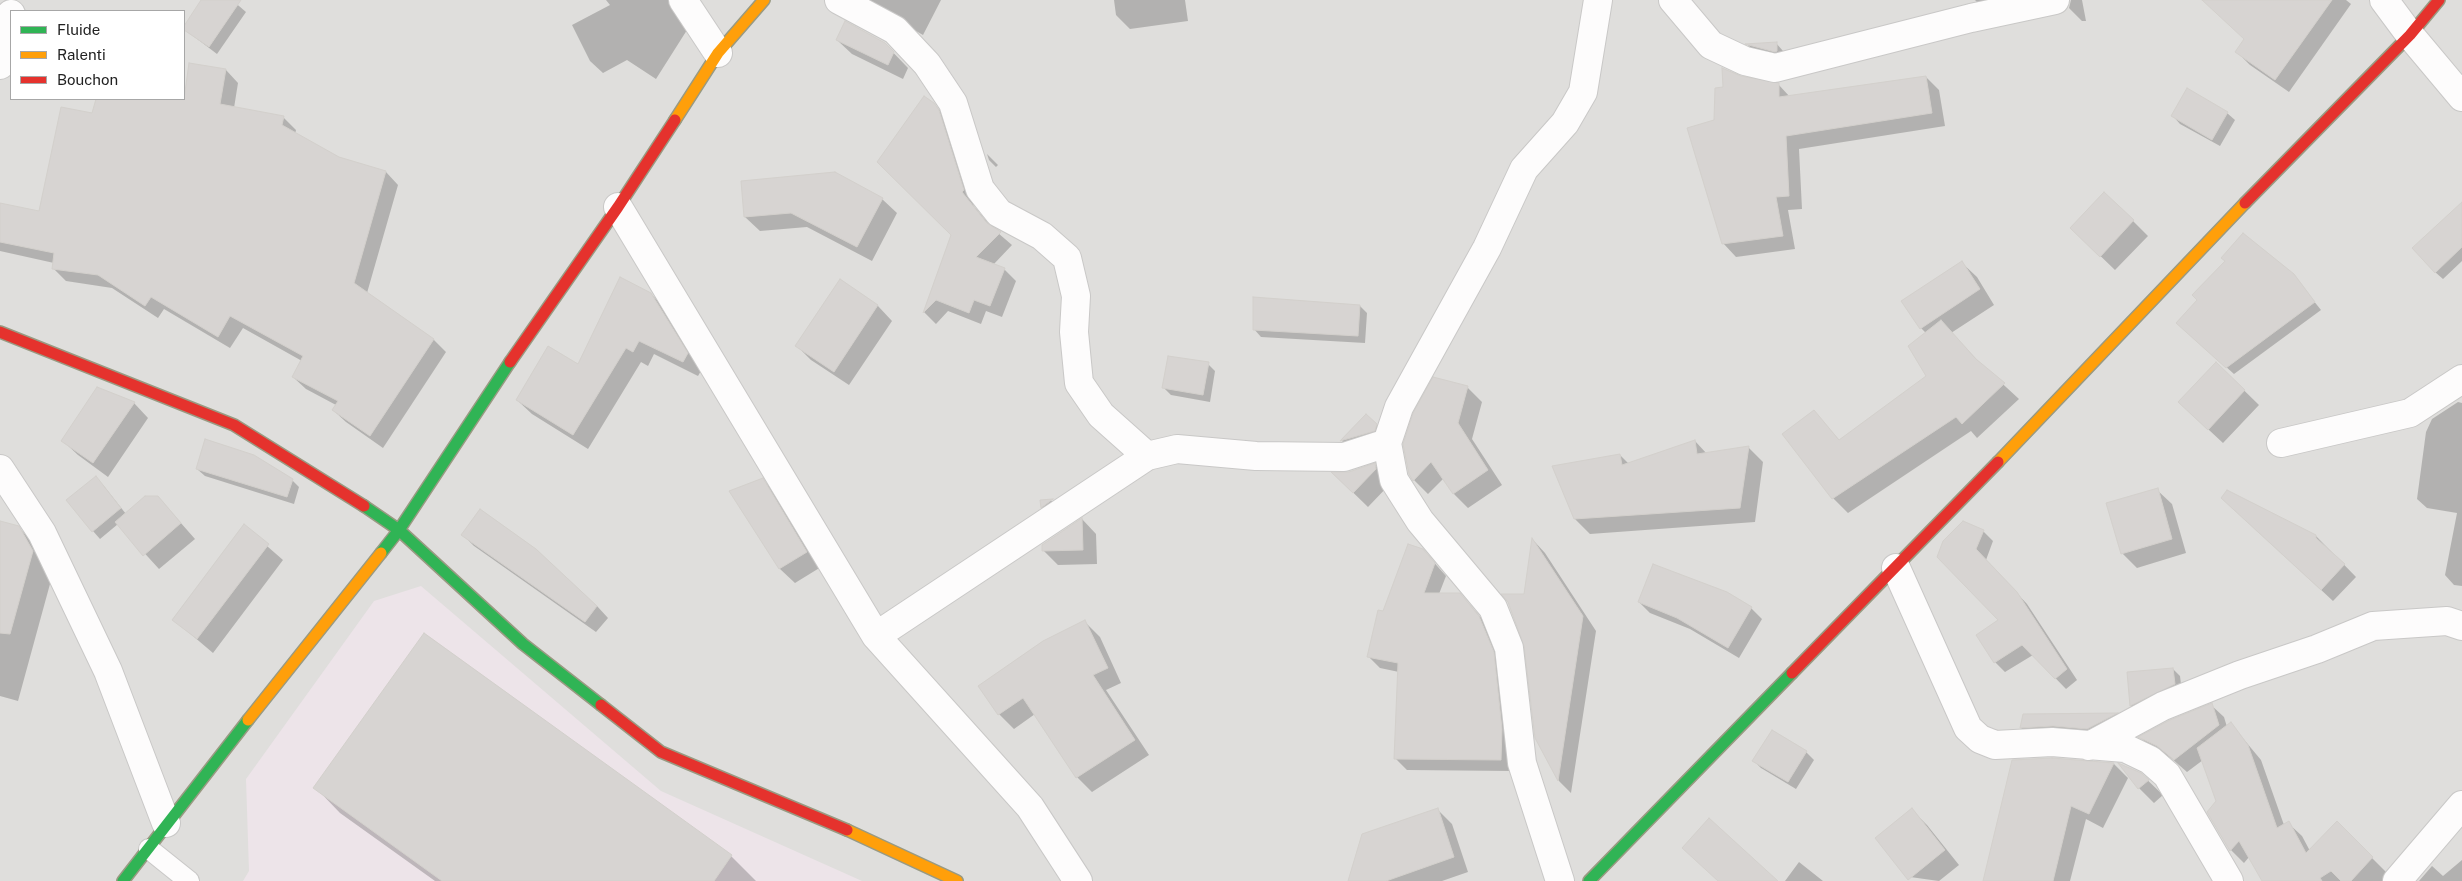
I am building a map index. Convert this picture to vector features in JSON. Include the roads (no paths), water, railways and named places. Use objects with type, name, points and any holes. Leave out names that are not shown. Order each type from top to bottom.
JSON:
[{"type":"street","points":[[683,0],[718,53]]},
{"type":"street","points":[[123,881],[149,849],[166,823],[399,530],[549,304],[618,207],[718,53],[764,0]]},
{"type":"street","points":[[838,0],[895,30],[927,64],[953,104],[980,189],[998,213],[1042,236],[1067,258],[1076,296],[1074,332],[1079,383],[1101,415],[1147,456]]},
{"type":"street","points":[[1560,881],[1522,763],[1509,648],[1493,608],[1420,521],[1394,480],[1387,443],[1400,407],[1486,248],[1524,169],[1565,123],[1583,92],[1598,0]]},
{"type":"street","points":[[1673,0],[1711,45],[1745,61],[1775,68],[1962,20],[2055,0]]},
{"type":"street","points":[[2384,0],[2462,98]]},
{"type":"street","points":[[1589,881],[1896,568],[2287,159],[2410,35],[2434,2]]},
{"type":"street","points":[[0,65],[10,21]]},
{"type":"street","points":[[618,207],[876,636],[1030,807],[1078,881]]},
{"type":"street","points":[[0,332],[234,425],[333,485],[399,530],[524,644],[661,752],[816,816],[957,881]]},
{"type":"street","points":[[2281,443],[2410,413],[2462,379]]},
{"type":"street","points":[[876,636],[1147,456],[1177,449],[1256,456],[1344,457],[1387,443]]},
{"type":"street","points":[[0,470],[42,533],[108,671],[166,823]]},
{"type":"street","points":[[1896,568],[1968,728],[1980,739],[1995,745],[2052,742],[2125,748],[2150,760],[2167,775],[2229,881]]},
{"type":"street","points":[[2089,746],[2163,706],[2240,675],[2317,650],[2373,626],[2447,621],[2462,626]]},
{"type":"street","points":[[2397,881],[2462,805]]},
{"type":"lane","points":[[149,849],[189,881]]}]
